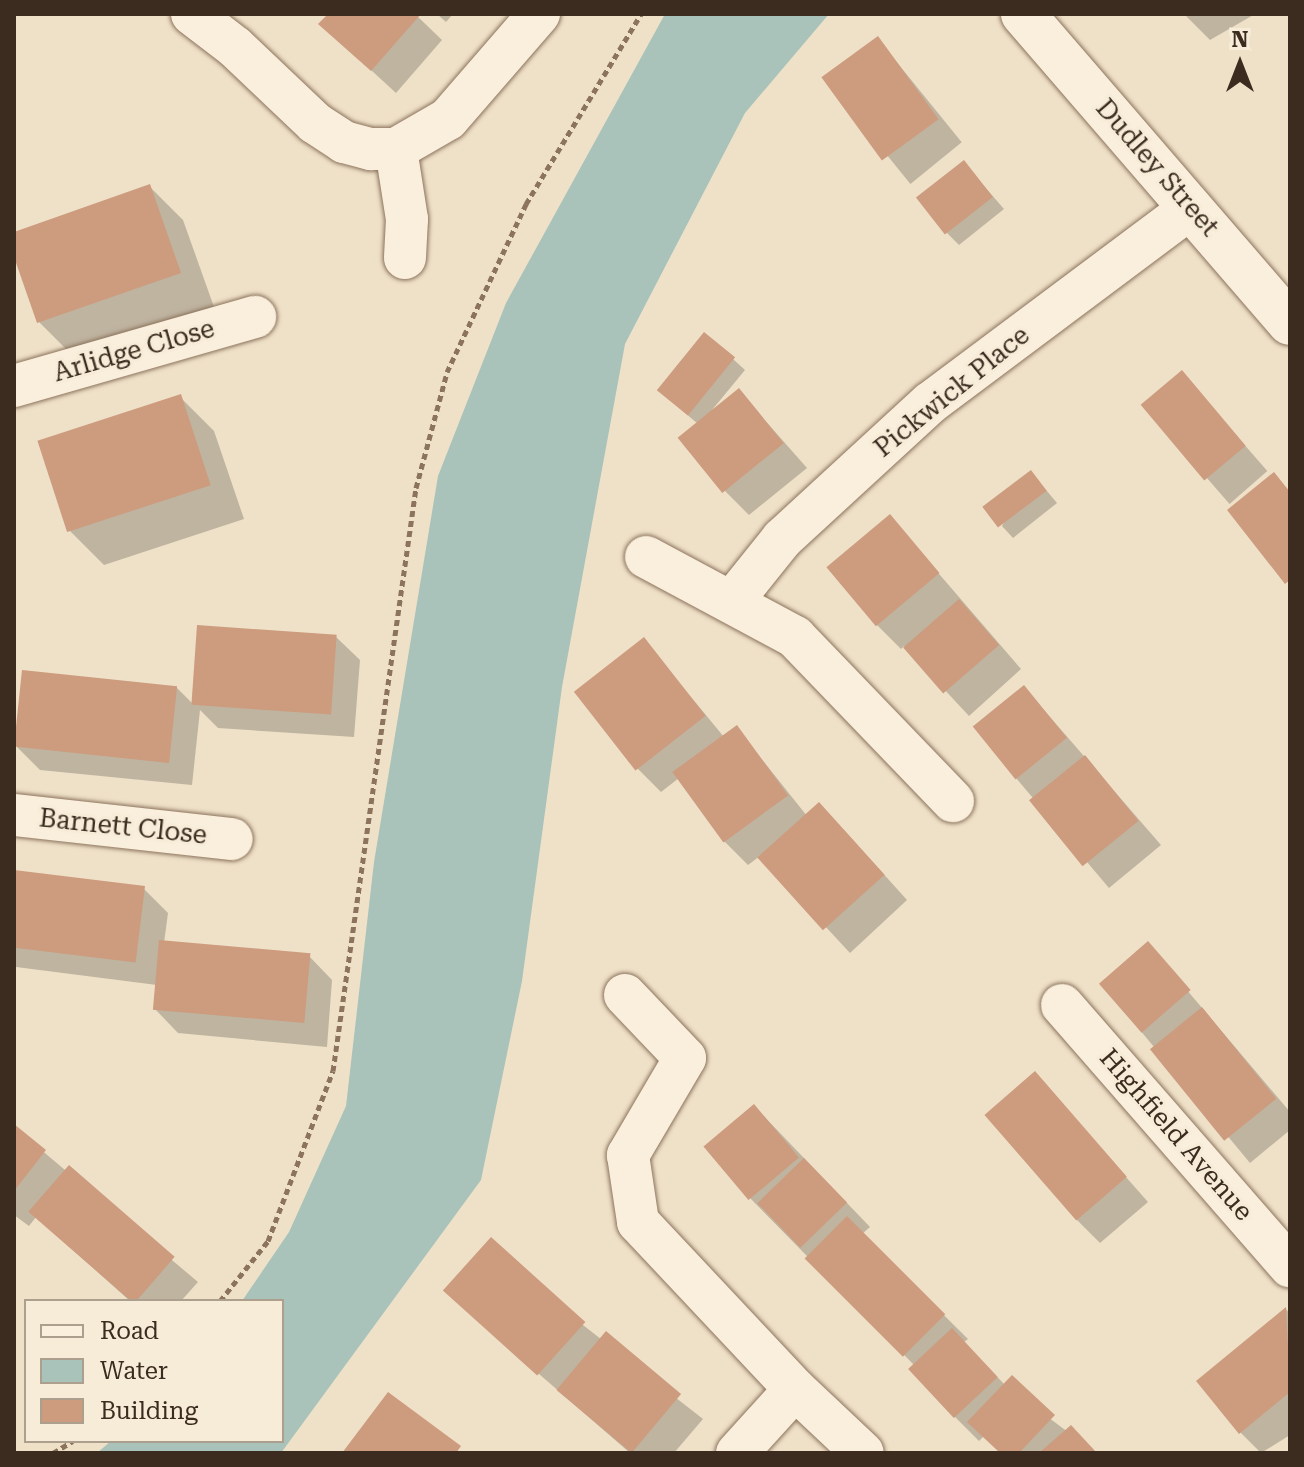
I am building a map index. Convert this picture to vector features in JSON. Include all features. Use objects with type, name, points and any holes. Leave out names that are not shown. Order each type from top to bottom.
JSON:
[{"type":"street","points":[[192,14],[235,47],[315,123],[344,142],[396,149],[448,119],[539,14]]},
{"type":"street","name":"Dudley Street","points":[[1023,14],[1290,323]]},
{"type":"street","points":[[396,149],[407,219],[405,258]]},
{"type":"street","name":"Pickwick Place","points":[[734,599],[782,539],[930,403],[1191,208]]},
{"type":"street","name":"Arlidge Close","points":[[14,386],[255,317]]},
{"type":"street","points":[[646,557],[734,599],[795,637],[953,801]]},
{"type":"street","name":"Barnett Close","points":[[14,815],[232,839]]},
{"type":"street","points":[[625,995],[685,1058],[628,1155],[638,1222],[795,1389],[863,1453]]},
{"type":"street","name":"Highfield Avenue","points":[[1062,1005],[1290,1266]]},
{"type":"street","points":[[737,1453],[795,1389]]},
{"type":"path","points":[[222,1299],[268,1241],[333,1071],[416,488],[447,372],[526,204],[641,14]]},
{"type":"water","points":[[665,14],[829,14],[745,113],[625,344],[562,687],[522,981],[481,1180],[281,1453],[97,1453],[109,1443],[284,1443],[284,1299],[243,1299],[289,1232],[346,1106],[374,862],[438,476],[506,303]]},
{"type":"building","points":[[328,14],[421,14],[371,71],[318,24]]},
{"type":"building","points":[[878,36],[939,119],[882,160],[821,77]]},
{"type":"building","points":[[964,160],[993,197],[945,235],[916,198]]},
{"type":"building","points":[[150,184],[181,273],[37,323],[14,257],[14,232]]},
{"type":"building","points":[[704,332],[735,357],[688,415],[657,390]]},
{"type":"building","points":[[1182,370],[1246,446],[1204,481],[1141,405]]},
{"type":"building","points":[[739,388],[784,443],[722,493],[678,438]]},
{"type":"building","points":[[181,394],[211,485],[67,532],[37,441]]},
{"type":"building","points":[[1031,470],[1047,491],[998,527],[982,507]]},
{"type":"building","points":[[1274,472],[1290,492],[1290,580],[1285,584],[1227,510]]},
{"type":"building","points":[[890,514],[939,573],[876,626],[826,567]]},
{"type":"building","points":[[959,599],[999,645],[943,694],[903,648]]},
{"type":"building","points":[[197,625],[337,635],[331,715],[191,705]]},
{"type":"building","points":[[644,637],[706,716],[635,771],[574,692]]},
{"type":"building","points":[[22,670],[177,686],[169,763],[14,747]]},
{"type":"building","points":[[1024,685],[1067,738],[1016,779],[973,727]]},
{"type":"building","points":[[737,725],[788,795],[723,842],[672,772]]},
{"type":"building","points":[[1085,755],[1138,821],[1083,866],[1029,800]]},
{"type":"building","points":[[819,802],[885,875],[823,930],[757,858]]},
{"type":"building","points":[[14,870],[145,886],[136,963],[14,948]]},
{"type":"building","points":[[159,940],[310,953],[304,1023],[153,1010]]},
{"type":"building","points":[[1148,941],[1191,990],[1142,1033],[1099,984]]},
{"type":"building","points":[[1202,1007],[1276,1099],[1224,1141],[1150,1049]]},
{"type":"building","points":[[1035,1071],[1127,1177],[1076,1221],[984,1115]]},
{"type":"building","points":[[754,1104],[799,1158],[748,1200],[703,1146]]},
{"type":"building","points":[[14,1124],[46,1150],[14,1191]]},
{"type":"building","points":[[804,1158],[847,1203],[800,1248],[757,1203]]},
{"type":"building","points":[[69,1165],[175,1257],[138,1299],[129,1299],[28,1212]]},
{"type":"building","points":[[847,1216],[945,1314],[903,1357],[805,1258]]},
{"type":"building","points":[[491,1237],[585,1322],[537,1375],[443,1291]]},
{"type":"building","points":[[1286,1307],[1290,1392],[1239,1434],[1196,1381]]},
{"type":"building","points":[[952,1328],[998,1377],[954,1418],[908,1369]]},
{"type":"building","points":[[606,1331],[681,1394],[632,1453],[557,1390]]},
{"type":"building","points":[[1012,1375],[1055,1415],[1019,1453],[1000,1453],[967,1422]]},
{"type":"building","points":[[388,1392],[461,1446],[456,1453],[342,1453]]},
{"type":"building","points":[[1071,1425],[1097,1453],[1039,1453]]}]
